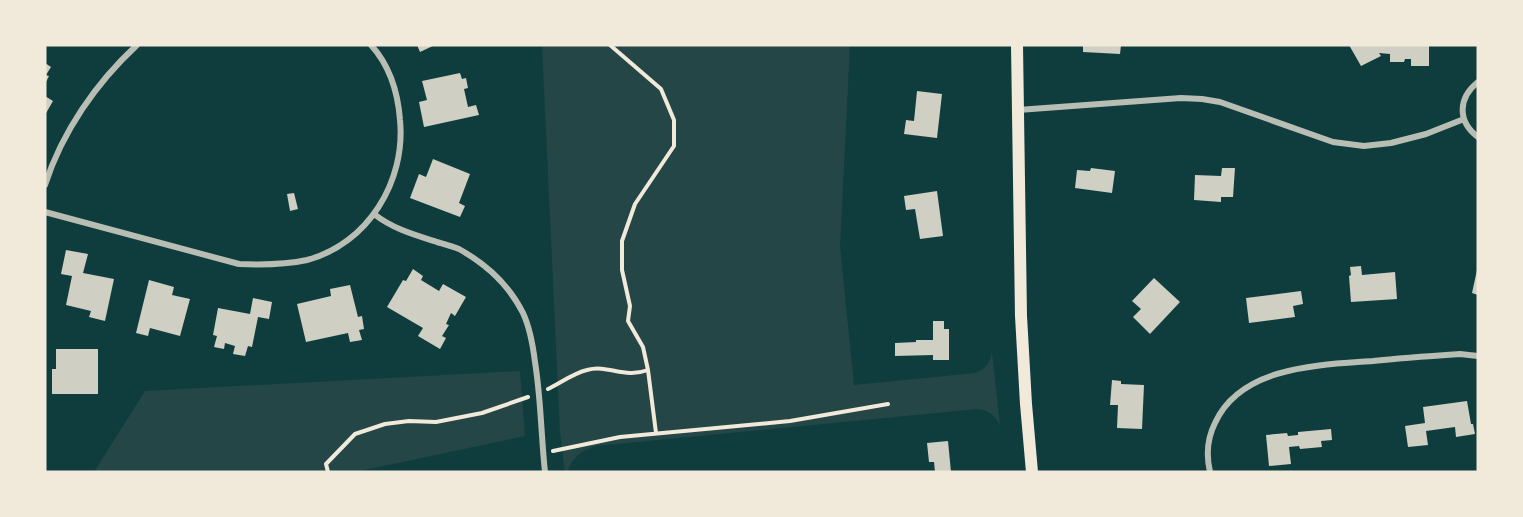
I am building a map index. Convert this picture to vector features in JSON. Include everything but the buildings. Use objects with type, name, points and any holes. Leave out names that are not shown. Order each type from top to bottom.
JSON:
[{"type":"main road","points":[[1017,45],[1021,316],[1032,472]]},
{"type":"street","points":[[45,185],[52,165],[78,116],[121,60],[137,45]]},
{"type":"street","points":[[45,212],[239,264],[283,265],[329,251],[353,235],[374,214],[399,162],[402,137],[398,100],[391,76],[371,45]]},
{"type":"street","points":[[1478,82],[1465,97],[1462,108],[1468,129],[1478,137]]},
{"type":"street","points":[[1018,110],[1181,98],[1202,99],[1221,102],[1333,142],[1364,146],[1391,143],[1426,134],[1464,119]]},
{"type":"street","points":[[374,214],[387,224],[408,233],[456,248],[497,276],[509,292],[523,314],[532,341],[540,393],[545,472]]},
{"type":"street","points":[[1210,472],[1209,435],[1219,414],[1236,394],[1260,380],[1307,366],[1460,354],[1478,356]]},
{"type":"path","points":[[610,45],[661,89],[674,120],[674,146],[635,204],[622,241],[622,270],[630,306],[628,321],[643,347],[656,433]]},
{"type":"path","points":[[328,472],[326,464],[356,434],[385,424],[409,421],[436,422],[482,413],[540,393],[588,369],[637,374],[648,369]]},
{"type":"path","points":[[543,453],[620,437],[790,421],[888,404]]},
{"type":"shaded area","points":[[542,45],[850,45],[840,246],[854,385],[975,373],[987,365],[992,352],[1000,426],[991,414],[977,409],[596,446],[578,455],[565,472],[560,432]]},
{"type":"shaded area","points":[[520,371],[525,436],[355,472],[94,472],[145,391]]}]
